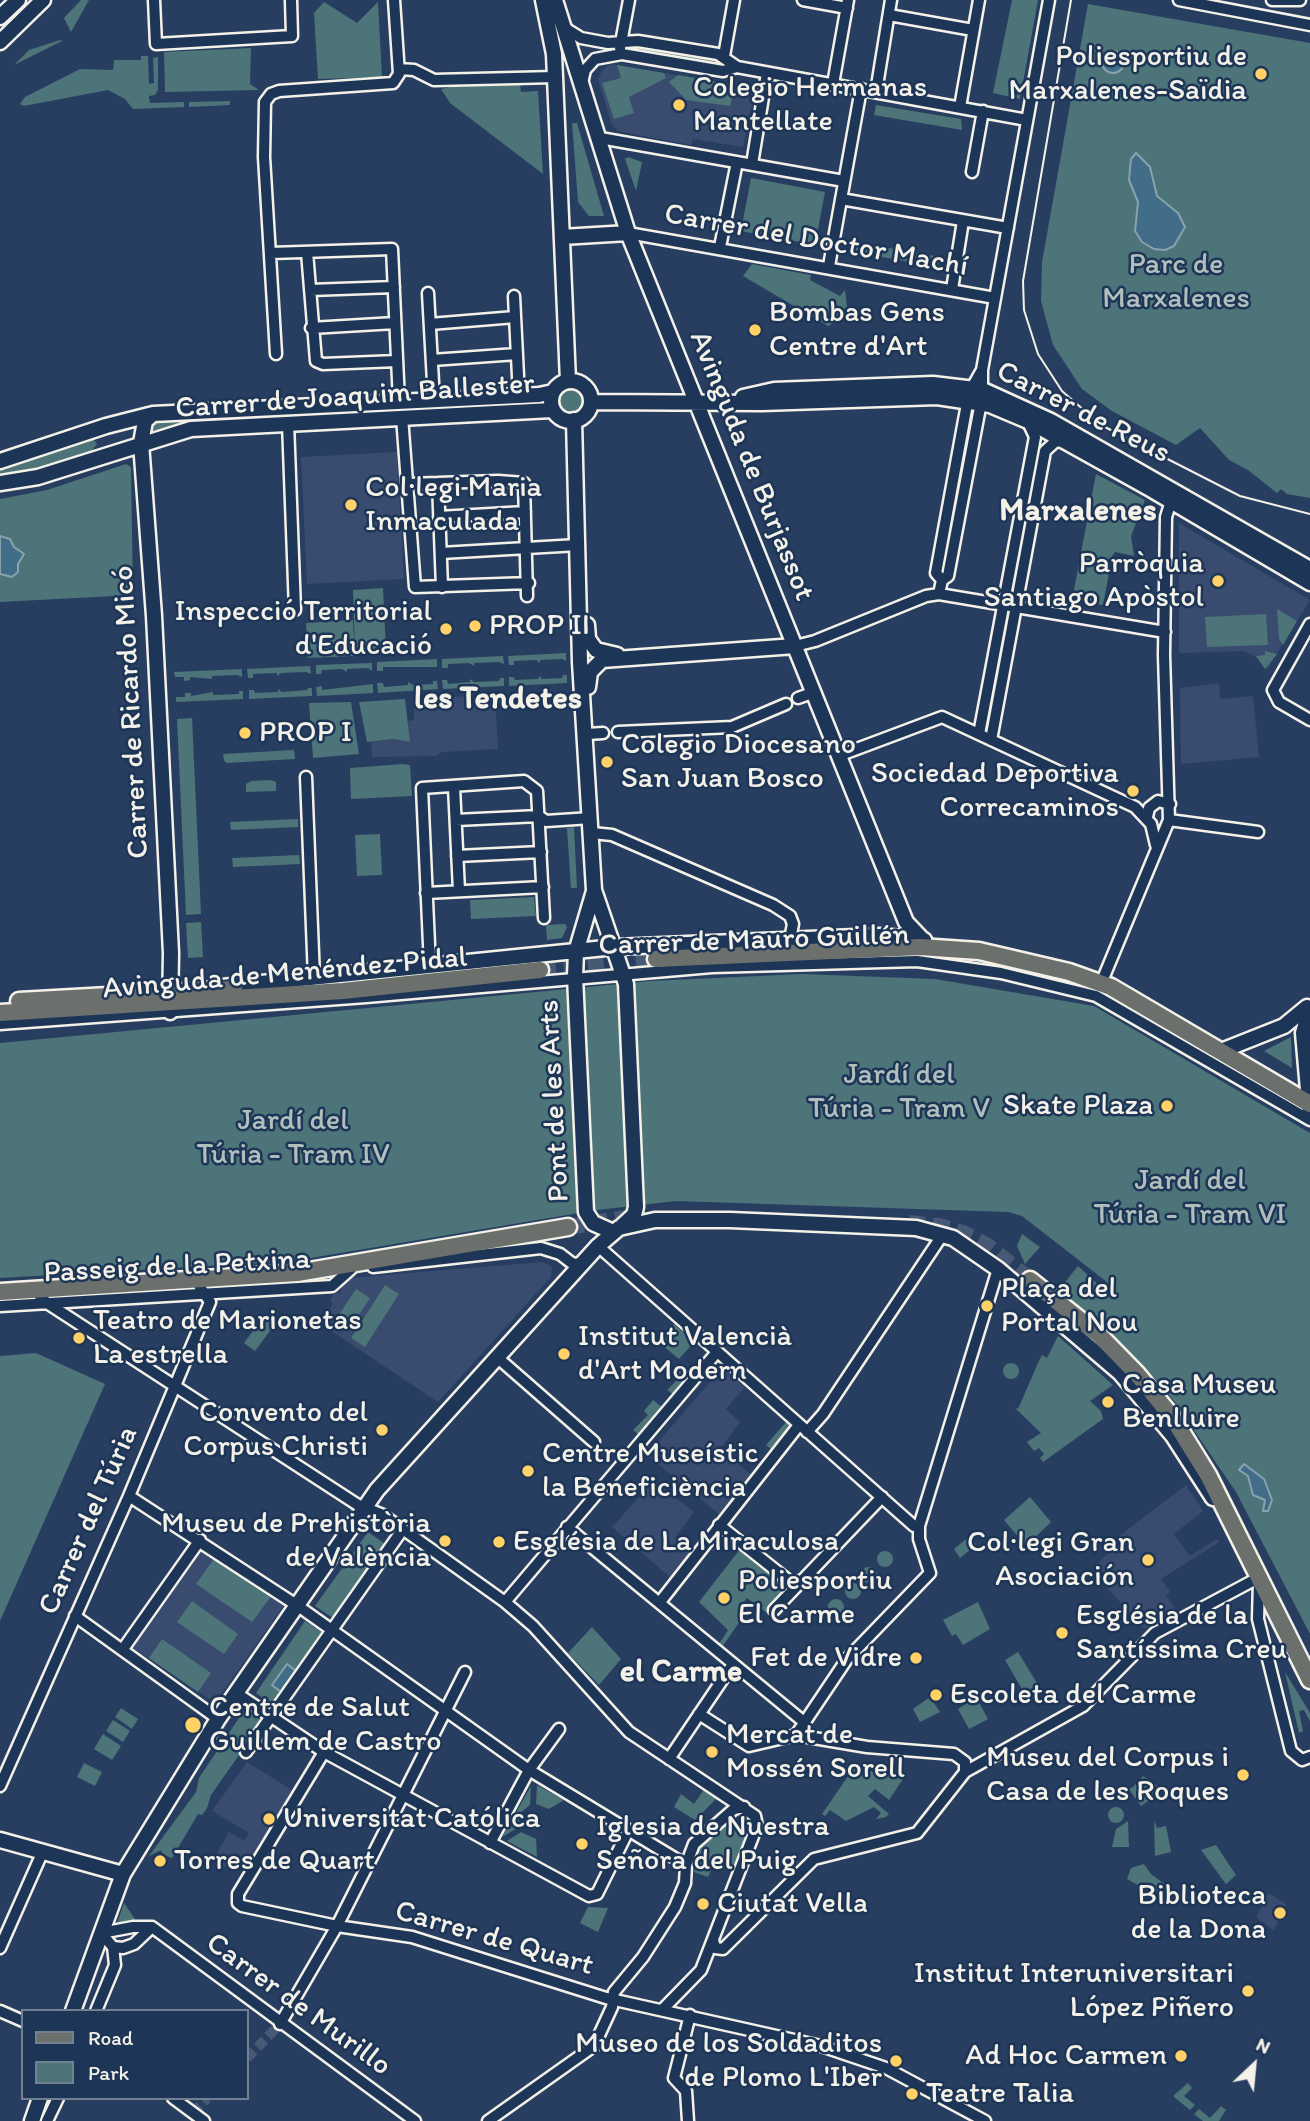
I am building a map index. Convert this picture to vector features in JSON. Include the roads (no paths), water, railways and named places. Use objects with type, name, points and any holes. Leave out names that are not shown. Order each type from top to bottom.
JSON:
[{"type":"main road","points":[[0,17],[18,0]]},
{"type":"main road","points":[[0,42],[43,0]]},
{"type":"main road","points":[[543,0],[552,43],[555,78],[568,381]]},
{"type":"main road","name":"Avinguda de Burjassot","points":[[555,0],[628,233],[698,401],[905,922],[923,940]]},
{"type":"main road","points":[[562,237],[628,233]]},
{"type":"main road","points":[[568,381],[587,389],[591,402],[587,412],[574,421],[561,418],[552,410],[552,392],[559,384],[568,381]]},
{"type":"main road","name":"Carrer de Reus","points":[[591,402],[727,401],[774,390],[933,384],[1028,408],[1310,569]]},
{"type":"main road","name":"Carrer de Joaquim Ballester","points":[[0,483],[38,478],[191,429],[288,423],[400,409],[434,400],[552,392]]},
{"type":"main road","name":"Carrer de Reus","points":[[976,395],[1171,501],[1310,583]]},
{"type":"main road","name":"Carrer de Joaquim Ballester","points":[[0,461],[153,414],[400,409],[552,410]]},
{"type":"main road","name":"Carrer de Ricardo Micó","points":[[153,414],[145,421],[141,443],[154,615],[171,953],[170,1002]]},
{"type":"main road","points":[[74,2009],[123,1874],[218,1719],[377,1490],[598,1246],[634,1215],[636,1205],[625,978],[594,890],[579,616],[574,421]]},
{"type":"main road","points":[[84,433],[100,440],[101,449],[94,459]]},
{"type":"main road","points":[[579,616],[587,622],[588,639],[596,650],[606,654],[635,656]]},
{"type":"main road","points":[[587,730],[589,676],[595,663],[635,656],[795,646]]},
{"type":"main road","name":"Pont de les Arts","points":[[594,890],[576,952],[575,983],[586,1212],[593,1223],[616,1230]]},
{"type":"main road","name":"Carrer de Mauro Guillén","points":[[615,947],[880,936],[923,940],[945,947]]},
{"type":"main road","name":"Avinguda de Menéndez Pidal","points":[[0,1013],[343,991],[431,974],[615,947]]},
{"type":"main road","points":[[945,947],[991,954],[1101,991],[1221,1051],[1309,1106]]},
{"type":"main road","name":"Carrer de Mauro Guillén","points":[[656,959],[945,947]]},
{"type":"main road","name":"Avinguda de Menéndez Pidal","points":[[0,1002],[170,1002],[207,989],[314,978],[540,970]]},
{"type":"main road","name":"Avinguda de Menéndez Pidal","points":[[207,989],[268,989],[431,974]]},
{"type":"main road","points":[[1221,1051],[1284,1026],[1310,1005]]},
{"type":"main road","points":[[1309,1106],[1303,1027],[1310,1005]]},
{"type":"main road","points":[[616,1230],[681,1219],[916,1228],[943,1234],[972,1249],[998,1269],[1088,1344],[1135,1390],[1173,1436],[1236,1533]]},
{"type":"main road","name":"Passeig de la Petxina","points":[[0,1292],[298,1273],[568,1227]]},
{"type":"main road","points":[[1030,1280],[1099,1335],[1159,1400],[1196,1454],[1310,1680]]},
{"type":"main road","points":[[0,1840],[123,1874]]},
{"type":"main road","points":[[32,2121],[39,2100]]},
{"type":"street","points":[[154,0],[156,44],[292,36],[292,0]]},
{"type":"street","points":[[276,354],[262,110],[268,97],[275,92],[386,85],[397,79],[399,69],[394,0]]},
{"type":"street","points":[[622,54],[621,42],[629,0]]},
{"type":"street","points":[[724,56],[734,0]]},
{"type":"street","points":[[803,0],[847,4],[833,84]]},
{"type":"street","points":[[876,92],[891,0]]},
{"type":"street","points":[[960,107],[979,0]]},
{"type":"street","points":[[939,594],[942,580],[936,573],[982,370],[1049,0]]},
{"type":"street","points":[[1179,0],[1310,25]]},
{"type":"street","points":[[1272,0],[1300,0]]},
{"type":"street","points":[[889,15],[974,30]]},
{"type":"street","points":[[564,27],[581,38],[638,41],[724,56],[737,67]]},
{"type":"street","points":[[582,85],[585,70],[595,59],[622,54],[723,71],[737,67],[1027,120]]},
{"type":"street","points":[[399,69],[414,70],[434,80],[555,78]]},
{"type":"street","points":[[752,164],[767,73]]},
{"type":"street","points":[[829,266],[861,89]]},
{"type":"street","points":[[972,172],[983,111]]},
{"type":"street","points":[[600,138],[844,181]]},
{"type":"street","points":[[720,247],[737,162]]},
{"type":"street","points":[[841,199],[1008,228]]},
{"type":"street","points":[[952,289],[963,221]]},
{"type":"street","name":"Carrer del Doctor Machí","points":[[628,233],[829,266],[995,298]]},
{"type":"street","points":[[271,253],[392,249],[400,409],[415,587],[529,583]]},
{"type":"street","points":[[307,252],[311,328],[316,361],[323,364],[397,361]]},
{"type":"street","points":[[310,290],[394,287]]},
{"type":"street","points":[[428,293],[434,400]]},
{"type":"street","points":[[514,296],[519,396]]},
{"type":"street","points":[[430,324],[515,317]]},
{"type":"street","points":[[311,328],[395,323]]},
{"type":"street","points":[[432,360],[517,354]]},
{"type":"street","points":[[979,734],[1035,437],[1028,421]]},
{"type":"street","points":[[288,423],[295,610]]},
{"type":"street","points":[[992,740],[1045,451],[1056,441],[1066,442]]},
{"type":"street","points":[[438,483],[442,587]]},
{"type":"street","points":[[408,484],[524,483],[529,583],[527,596]]},
{"type":"street","points":[[1101,991],[1156,845],[1168,823],[1170,804],[1165,632],[1166,517],[1171,501]]},
{"type":"street","points":[[439,517],[525,512]]},
{"type":"street","points":[[441,553],[578,545]]},
{"type":"street","points":[[795,646],[816,641],[926,596],[939,594],[1165,632]]},
{"type":"street","points":[[1310,624],[1273,690],[1279,702],[1310,720]]},
{"type":"street","points":[[798,698],[813,693]]},
{"type":"street","points":[[618,732],[732,727],[786,704]]},
{"type":"street","points":[[838,756],[942,716],[1135,807],[1160,828],[1168,823],[1258,832]]},
{"type":"street","points":[[587,730],[603,733]]},
{"type":"street","points":[[306,777],[314,978]]},
{"type":"street","points":[[431,974],[422,788],[454,787],[462,783],[524,781],[537,791],[544,918]]},
{"type":"street","points":[[454,787],[459,891]]},
{"type":"street","points":[[1156,845],[1149,820],[1149,808],[1157,801],[1163,800],[1170,804]]},
{"type":"street","points":[[456,820],[539,816],[546,821],[592,826],[773,905],[790,916],[793,926],[790,939]]},
{"type":"street","points":[[457,856],[541,852]]},
{"type":"street","points":[[426,893],[542,887]]},
{"type":"street","name":"Carrer de Mauro Guillén","points":[[575,983],[764,964],[881,960],[935,963],[1101,991],[1310,1120]]},
{"type":"street","name":"Avinguda de Menéndez Pidal","points":[[0,1024],[170,1002],[575,983]]},
{"type":"street","points":[[660,1602],[719,1525],[803,1428],[822,1414],[943,1234]]},
{"type":"street","points":[[598,1246],[914,1526],[919,1525]]},
{"type":"street","name":"Passeig de la Petxina","points":[[298,1273],[541,1248],[559,1254],[573,1264],[584,1263]]},
{"type":"street","name":"Passeig de la Petxina","points":[[0,1306],[332,1286],[351,1269]]},
{"type":"street","points":[[796,1735],[847,1659],[927,1576],[930,1569],[919,1539],[919,1525],[976,1332],[998,1269]]},
{"type":"street","points":[[194,1278],[205,1292]]},
{"type":"street","points":[[34,1290],[47,1303],[358,1506],[383,1515],[505,1602],[533,1626],[623,1726],[757,1818],[701,1970],[663,2009]]},
{"type":"street","name":"Carrer del Túria","points":[[0,1786],[129,1496],[210,1302],[205,1292]]},
{"type":"street","points":[[505,1602],[717,1352]]},
{"type":"street","points":[[498,1358],[594,1442]]},
{"type":"street","points":[[129,1496],[298,1606],[529,1770],[687,1865]]},
{"type":"street","points":[[774,1610],[882,1497]]},
{"type":"street","points":[[719,1525],[793,1584],[800,1581]]},
{"type":"street","points":[[567,1527],[804,1722]]},
{"type":"street","points":[[246,1752],[403,1529]]},
{"type":"street","points":[[123,1649],[200,1540]]},
{"type":"street","points":[[713,1939],[715,1948],[723,1949],[814,1859],[917,1833],[965,1772],[1074,1713],[1155,1633],[1259,1580],[1258,1619],[1291,1751],[1302,1760],[1310,1757]]},
{"type":"street","points":[[75,1616],[218,1719]]},
{"type":"street","points":[[669,1759],[733,1664]]},
{"type":"street","points":[[280,2024],[337,1926],[465,1672]]},
{"type":"street","points":[[236,1693],[324,1752],[582,1893],[594,1895],[600,1888],[628,1830]]},
{"type":"street","points":[[699,1714],[747,1745],[796,1735],[867,1747],[954,1754],[965,1762],[965,1772]]},
{"type":"street","points":[[489,1843],[529,1770],[559,1729]]},
{"type":"street","name":"Carrer de Quart","points":[[324,1752],[238,1894],[238,1903],[337,1926],[412,1937],[612,1999],[821,2046],[886,2068],[985,2121]]},
{"type":"street","points":[[488,2121],[594,2046],[612,2007],[614,1992],[643,1956],[670,1915],[685,1883],[687,1865],[697,1840],[733,1809],[744,1807]]},
{"type":"street","points":[[0,1948],[43,1851]]},
{"type":"street","points":[[97,2009],[115,1965],[113,1947],[101,1933],[133,1927],[152,1927]]},
{"type":"street","points":[[113,1947],[123,1948],[134,1944],[152,1927]]},
{"type":"street","name":"Carrer de Murillo","points":[[152,1927],[415,2121]]},
{"type":"street","points":[[0,2011],[21,2020]]},
{"type":"street","points":[[687,2119],[686,2091],[675,2079],[690,2015]]},
{"type":"street","points":[[47,2121],[57,2100]]},
{"type":"street","points":[[176,2100],[204,2121]]},
{"type":"street","points":[[183,2121],[193,2113]]},
{"type":"tunnel","points":[[540,970],[656,959]]},
{"type":"tunnel","points":[[568,1227],[638,1216]]},
{"type":"tunnel","points":[[909,1223],[939,1226],[965,1234],[988,1246],[1030,1280]]},
{"type":"tunnel","points":[[248,2057],[280,2024]]},
{"type":"tunnel","points":[[193,2113],[205,2100]]},
{"type":"tram line","points":[[1071,0],[1023,281],[1024,310],[1038,354],[1062,391],[1101,425],[1240,496],[1310,514]]},
{"type":"place","name":"Poliesportiu de Marxalenes-Saïdia","points":[[1261,74]]},
{"type":"place","name":"Colegio Hermanas Mantellate","points":[[679,105]]},
{"type":"place","name":"Bombas Gens Centre d'Art","points":[[755,330]]},
{"type":"place","name":"Col·legi Maria Inmaculada","points":[[351,505]]},
{"type":"place","name":"Parròquia Santiago Apòstol","points":[[1218,581]]},
{"type":"place","name":"PROP II","points":[[475,626]]},
{"type":"place","name":"Inspecció Territorial d'Educació","points":[[446,629]]},
{"type":"place","name":"PROP I","points":[[245,733]]},
{"type":"place","name":"Colegio Diocesano San Juan Bosco","points":[[607,762]]},
{"type":"place","name":"Sociedad Deportiva Correcaminos","points":[[1133,791]]},
{"type":"place","name":"Skate Plaza","points":[[1167,1106]]},
{"type":"place","name":"Plaça del Portal Nou","points":[[987,1306]]},
{"type":"place","name":"Teatro de Marionetas La estrella","points":[[79,1338]]},
{"type":"place","name":"Institut Valencià d'Art Modern","points":[[564,1354]]},
{"type":"place","name":"Casa Museu Benlluire","points":[[1108,1402]]},
{"type":"place","name":"Convento del Corpus Christi","points":[[382,1430]]},
{"type":"place","name":"Centre Museístic la Beneficiència","points":[[528,1471]]},
{"type":"place","name":"Museu de Prehistòria de València","points":[[445,1541]]},
{"type":"place","name":"Església de La Miraculosa","points":[[499,1542]]},
{"type":"place","name":"Col·legi Gran Asociación","points":[[1148,1560]]},
{"type":"place","name":"Poliesportiu El Carme","points":[[724,1598]]},
{"type":"place","name":"Església de la Santíssima Creu","points":[[1062,1633]]},
{"type":"place","name":"Fet de Vidre","points":[[916,1658]]},
{"type":"place","name":"Escoleta del Carme","points":[[936,1695]]},
{"type":"place","name":"Centre de Salut Guillem de Castro","points":[[193,1725]]},
{"type":"place","name":"Mercat de Mossén Sorell","points":[[712,1752]]},
{"type":"place","name":"Museu del Corpus i Casa de les Roques","points":[[1243,1775]]},
{"type":"place","name":"Universitat Católica","points":[[269,1819]]},
{"type":"place","name":"Iglesia de Nuestra Señora del Puig","points":[[582,1844]]},
{"type":"place","name":"Torres de Quart","points":[[160,1861]]},
{"type":"place","name":"Ciutat Vella","points":[[703,1904]]},
{"type":"place","name":"Biblioteca de la Dona","points":[[1280,1913]]},
{"type":"place","name":"Institut Interuniversitari López Piñero","points":[[1248,1991]]},
{"type":"place","name":"Ad Hoc Carmen","points":[[1181,2056]]},
{"type":"place","name":"Museo de los Soldaditos de Plomo L'Iber","points":[[896,2061]]},
{"type":"place","name":"Teatre Talia","points":[[912,2094]]},
{"type":"district","name":"Marxalenes","points":[[1078,512]]},
{"type":"district","name":"les Tendetes","points":[[498,700]]},
{"type":"district","name":"el Carme","points":[[681,1673]]},
{"type":"park label","name":"Parc de Marxalenes","points":[[1176,282]]},
{"type":"park label","name":"Jardí del Túria - Tram V","points":[[899,1092]]},
{"type":"park label","name":"Jardí del Túria - Tram IV","points":[[293,1138]]},
{"type":"park label","name":"Jardí del Túria - Tram VI","points":[[1190,1198]]}]
